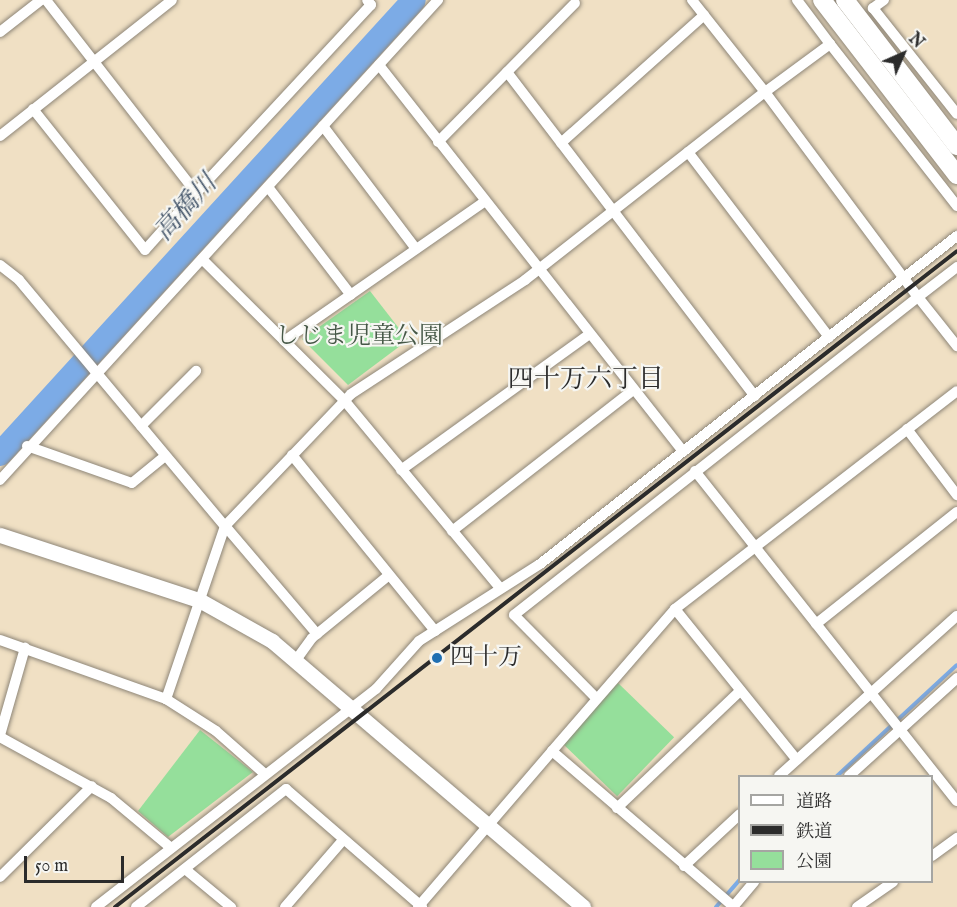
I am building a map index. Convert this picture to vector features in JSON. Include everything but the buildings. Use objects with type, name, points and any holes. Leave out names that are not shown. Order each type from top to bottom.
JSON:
[{"type":"main road","points":[[822,0],[957,175]]},
{"type":"main road","points":[[844,0],[957,146]]},
{"type":"street","points":[[0,32],[41,0]]},
{"type":"street","points":[[46,0],[196,193]]},
{"type":"street","points":[[0,136],[93,60],[172,0]]},
{"type":"street","points":[[33,109],[145,250],[371,5],[367,0]]},
{"type":"street","points":[[0,480],[27,446],[95,371],[202,259],[438,0]]},
{"type":"street","points":[[692,0],[765,92],[903,278],[957,346]]},
{"type":"street","points":[[797,0],[957,206]]},
{"type":"street","points":[[884,0],[870,4],[957,114]]},
{"type":"street","points":[[438,142],[576,1]]},
{"type":"street","points":[[561,142],[704,15]]},
{"type":"street","points":[[166,699],[225,526],[344,400],[536,272],[765,92],[830,44]]},
{"type":"street","points":[[379,65],[536,272],[683,452]]},
{"type":"street","points":[[507,72],[755,396]]},
{"type":"street","points":[[322,126],[416,249]]},
{"type":"street","points":[[688,152],[829,337]]},
{"type":"street","points":[[268,187],[351,295]]},
{"type":"street","points":[[284,341],[484,202]]},
{"type":"street","points":[[96,907],[352,708],[435,631],[540,564],[957,236]]},
{"type":"street","points":[[202,259],[344,400],[500,588]]},
{"type":"street","points":[[0,265],[19,280],[68,343],[95,371],[317,634]]},
{"type":"street","points":[[595,696],[514,615],[957,267]]},
{"type":"street","points":[[401,470],[588,335]]},
{"type":"street","points":[[141,426],[196,371]]},
{"type":"street","points":[[452,531],[633,390]]},
{"type":"street","points":[[136,907],[286,789],[420,906],[552,751],[595,696],[675,609],[957,391]]},
{"type":"street","points":[[907,429],[957,495]]},
{"type":"street","points":[[27,446],[132,483],[165,456]]},
{"type":"street","points":[[292,455],[435,631]]},
{"type":"street","points":[[695,471],[957,801]]},
{"type":"street","points":[[816,624],[957,512]]},
{"type":"street","points":[[0,536],[199,600],[296,660],[583,907]]},
{"type":"street","points":[[296,660],[317,634],[389,574]]},
{"type":"street","points":[[675,609],[797,760]]},
{"type":"street","points":[[781,775],[870,690],[957,616]]},
{"type":"street","points":[[0,640],[166,699],[216,731],[265,774]]},
{"type":"street","points":[[25,648],[0,736],[92,786],[171,849]]},
{"type":"street","points":[[851,775],[897,723],[957,678]]},
{"type":"street","points":[[617,808],[740,691]]},
{"type":"street","points":[[552,751],[729,903],[753,883]]},
{"type":"street","points":[[0,878],[92,786]]},
{"type":"street","points":[[684,866],[738,816]]},
{"type":"street","points":[[933,855],[957,838]]},
{"type":"street","points":[[285,907],[343,840]]},
{"type":"street","points":[[185,868],[231,907]]},
{"type":"street","points":[[857,907],[892,883]]},
{"type":"green space","name":"しじま児童公園","points":[[370,291],[408,340],[348,385],[302,339]]},
{"type":"green space","points":[[618,683],[674,737],[617,796],[561,742]]},
{"type":"green space","points":[[200,730],[253,772],[168,837],[138,811]]},
{"type":"waterway","name":"高橋川","points":[[0,454],[414,0]]},
{"type":"waterway","points":[[838,775],[957,665]]},
{"type":"waterway","points":[[716,907],[738,881]]},
{"type":"railway","points":[[115,907],[957,251]]},
{"type":"place","name":"四十万","points":[[437,658]]},
{"type":"district","name":"四十万六丁目","points":[[586,380]]}]
